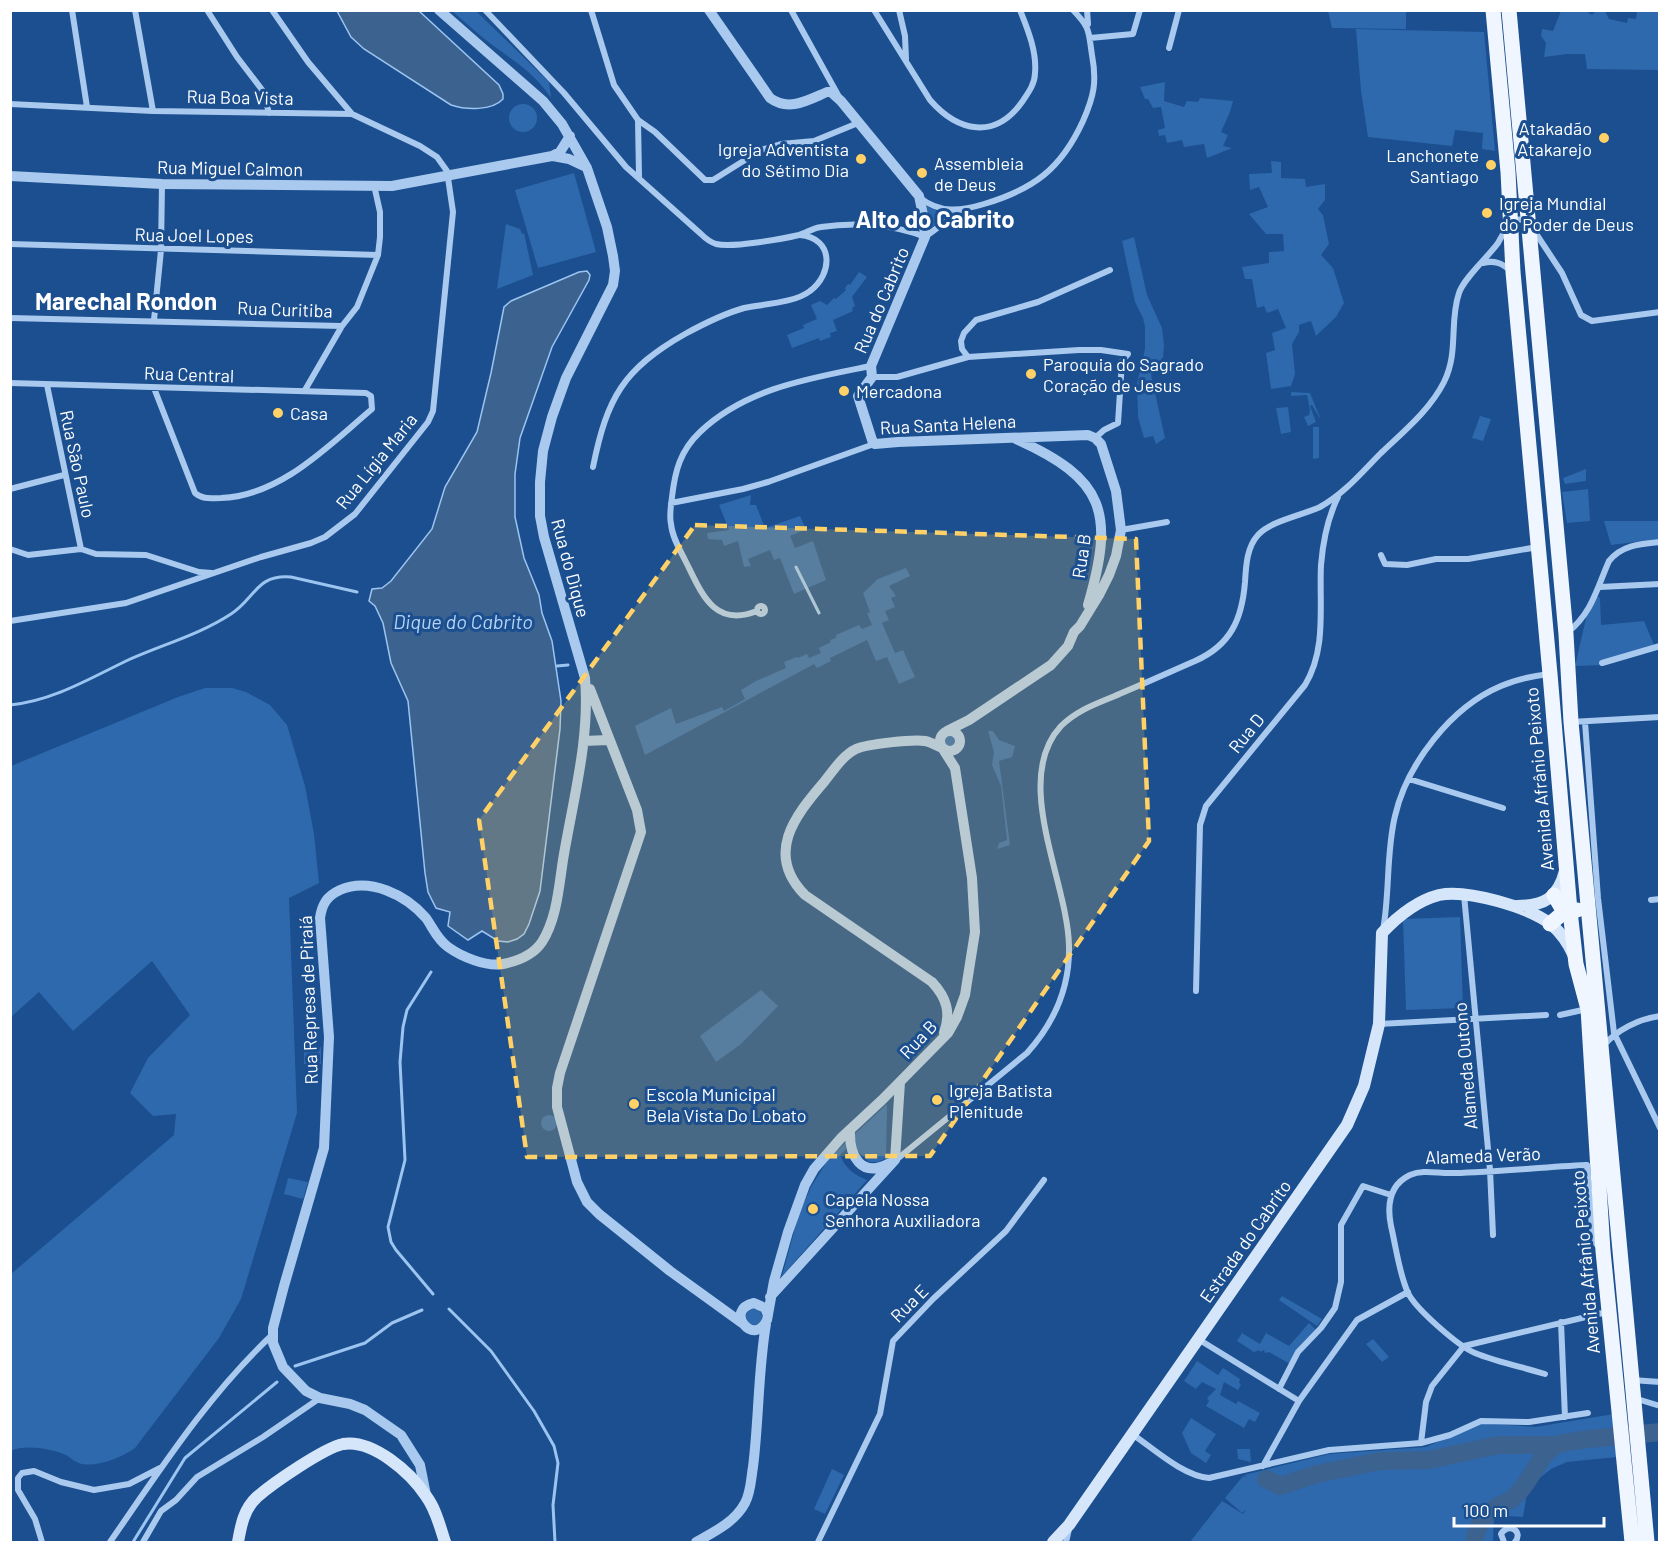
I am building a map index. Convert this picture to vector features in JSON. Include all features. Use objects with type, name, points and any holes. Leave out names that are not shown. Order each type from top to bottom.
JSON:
[{"type":"main road","name":"Avenida Afrânio Peixoto","points":[[1493,10],[1513,272],[1566,868],[1567,912],[1576,964],[1588,1009],[1593,1081],[1591,1163],[1603,1251],[1618,1409],[1632,1463],[1647,1542]]},
{"type":"main road","name":"Avenida Afrânio Peixoto","points":[[1509,10],[1566,634],[1578,722],[1589,909],[1633,1403],[1632,1542]]},
{"type":"main road","points":[[1515,906],[1540,902],[1554,895],[1561,887],[1566,868]]},
{"type":"main road","points":[[1382,933],[1395,919],[1426,900],[1449,893],[1464,894],[1515,906],[1550,924],[1565,940],[1576,964]]},
{"type":"main road","points":[[1554,895],[1567,912]]},
{"type":"main road","points":[[1550,924],[1567,912],[1589,909]]},
{"type":"main road","name":"Estrada do Cabrito","points":[[1069,1525],[1347,1125],[1364,1086],[1379,1024],[1382,933]]},
{"type":"main road","points":[[238,1542],[242,1520],[257,1497],[325,1450],[335,1446],[355,1444],[381,1454],[402,1469],[426,1495],[435,1511],[445,1542]]},
{"type":"main road","points":[[1053,1542],[1069,1525]]},
{"type":"street","points":[[72,10],[87,107]]},
{"type":"street","points":[[135,10],[153,111]]},
{"type":"street","points":[[207,10],[237,57],[263,91],[269,112]]},
{"type":"street","points":[[272,10],[308,62],[352,114]]},
{"type":"street","name":"Rua do Dique","points":[[439,10],[543,101],[570,136],[587,168],[607,227],[615,263],[609,296],[576,356],[558,400],[544,444],[540,482],[540,516],[544,537],[585,678],[587,718],[584,741],[551,921],[537,948],[521,958],[502,964]]},
{"type":"street","points":[[485,10],[542,68],[626,167],[639,176],[700,234],[717,244],[736,245],[800,235],[819,227],[872,226],[913,232],[926,237]]},
{"type":"street","points":[[591,10],[614,84],[638,120],[655,132],[702,178],[709,181],[761,150],[781,144],[814,141],[858,123]]},
{"type":"street","points":[[709,10],[765,94],[773,101],[783,105],[793,105],[829,92],[841,101]]},
{"type":"street","points":[[791,10],[841,101],[919,196],[937,207],[960,211]]},
{"type":"street","points":[[874,10],[930,100],[951,119],[980,127],[1002,123],[1017,109],[1029,92],[1035,78],[1032,42],[1020,10]]},
{"type":"street","points":[[899,10],[905,36],[906,59]]},
{"type":"street","points":[[1073,10],[1088,25]]},
{"type":"street","name":"Rua do Cabrito","points":[[926,237],[960,211],[1018,191],[1045,175],[1059,162],[1079,129],[1095,89],[1087,10]]},
{"type":"street","points":[[1090,38],[1133,34],[1140,10]]},
{"type":"street","points":[[1169,48],[1179,10]]},
{"type":"street","name":"Rua Boa Vista","points":[[10,104],[153,111],[352,114],[428,151],[440,160],[448,176]]},
{"type":"street","points":[[638,120],[639,176]]},
{"type":"street","points":[[552,156],[560,152],[570,136]]},
{"type":"street","points":[[552,156],[574,161],[587,168]]},
{"type":"street","name":"Rua Miguel Calmon","points":[[10,176],[162,184],[392,186],[552,156]]},
{"type":"street","name":"Rua Lígia Maria","points":[[10,621],[115,606],[216,574],[261,556],[325,537],[359,510],[431,416],[453,212],[448,176]]},
{"type":"street","points":[[154,320],[161,250],[162,184]]},
{"type":"street","points":[[305,390],[342,326],[357,307],[378,255],[381,237],[380,212],[374,185]]},
{"type":"street","name":"Rua do Cabrito","points":[[875,444],[871,440],[858,398],[872,371],[926,237],[919,196]]},
{"type":"street","points":[[762,1354],[744,1325],[741,1314],[746,1306],[770,1297],[896,1160],[1027,1053],[1044,1033],[1058,1009],[1068,966],[1069,938],[1040,782],[1043,760],[1056,733],[1084,708],[1217,650],[1232,630],[1239,615],[1244,597],[1247,561],[1257,536],[1266,529],[1319,507],[1338,496],[1416,419],[1438,392],[1451,364],[1459,294],[1511,223],[1518,219],[1527,221],[1562,273],[1584,317],[1592,321],[1659,312]]},
{"type":"street","points":[[593,466],[602,428],[612,402],[626,378],[640,364],[664,346],[715,318],[744,308],[798,297],[816,286],[824,272],[826,254],[816,238],[800,235]]},
{"type":"street","name":"Rua Joel Lopes","points":[[10,244],[378,255]]},
{"type":"street","points":[[1482,264],[1490,261],[1496,262],[1513,272]]},
{"type":"street","points":[[968,357],[962,349],[961,341],[964,333],[976,320],[1038,302],[1110,270]]},
{"type":"street","name":"Rua Curitiba","points":[[10,318],[342,326]]},
{"type":"street","points":[[757,611],[744,616],[726,615],[711,605],[701,593],[671,527],[674,478],[682,453],[698,433],[728,410],[782,386],[872,371],[897,377],[968,357],[1101,350],[1128,354],[1122,361],[1119,419],[1117,424],[1104,430],[1095,438]]},
{"type":"street","name":"Rua Central","points":[[10,384],[366,393],[372,399],[372,409],[294,471],[261,490],[229,498],[205,499],[195,493],[154,388]]},
{"type":"street","name":"Rua São Paulo","points":[[47,385],[81,549]]},
{"type":"street","name":"Rua Santa Helena","points":[[671,503],[760,485],[875,444],[898,441],[1011,437],[1088,435],[1095,438]]},
{"type":"street","name":"Rua B","points":[[1011,437],[1055,459],[1082,480],[1090,490],[1100,516],[1102,533],[1085,616]]},
{"type":"street","name":"Rua B","points":[[926,741],[969,720],[1051,665],[1068,646],[1074,632],[1080,626],[1109,575],[1121,530],[1120,511],[1101,444],[1095,438]]},
{"type":"street","points":[[10,489],[64,475]]},
{"type":"street","name":"Rua D","points":[[1196,991],[1202,814],[1206,806],[1305,685],[1314,668],[1320,636],[1323,545],[1328,520],[1338,496]]},
{"type":"street","points":[[1121,530],[1167,522]]},
{"type":"street","points":[[1566,634],[1580,623],[1588,611],[1609,561],[1620,550],[1659,542]]},
{"type":"street","points":[[1381,555],[1385,564],[1407,565],[1436,559],[1468,559],[1539,547]]},
{"type":"street","points":[[10,549],[28,555],[81,549],[96,554],[150,556],[199,572],[216,574]]},
{"type":"street","points":[[1099,556],[1115,559]]},
{"type":"street","points":[[1600,587],[1659,584]]},
{"type":"street","points":[[1602,663],[1659,646]]},
{"type":"street","name":"Estrada do Cabrito","points":[[1382,933],[1395,817],[1409,779],[1425,752],[1444,726],[1473,701],[1502,686],[1525,678],[1550,674]]},
{"type":"street","points":[[585,678],[637,810],[640,832],[557,1088],[558,1107],[577,1182],[586,1202],[599,1214],[744,1325],[754,1330],[763,1327],[767,1320]]},
{"type":"street","points":[[1659,717],[1578,722],[1614,1033],[1659,1128]]},
{"type":"street","points":[[955,768],[960,743],[969,720]]},
{"type":"street","points":[[943,749],[939,740],[946,732],[957,733],[960,743]]},
{"type":"street","points":[[584,741],[608,740]]},
{"type":"street","points":[[941,1041],[948,1014],[944,996],[939,989],[805,895],[792,878],[785,860],[786,839],[798,814],[851,752],[868,746],[926,741],[948,751],[954,750],[960,743]]},
{"type":"street","name":"Rua B","points":[[767,1320],[770,1297],[788,1232],[805,1185],[822,1157],[941,1041],[953,1025],[963,1002],[975,932],[971,869],[955,768],[943,749]]},
{"type":"street","points":[[1409,779],[1503,808]]},
{"type":"street","name":"Rua Represa de Piraiá","points":[[272,1335],[324,1148],[329,1037],[320,918],[324,903],[333,894],[352,887],[369,886],[388,891],[417,910],[447,946],[478,961],[502,964]]},
{"type":"street","name":"Alameda Outono","points":[[1464,894],[1490,1170],[1493,1235]]},
{"type":"street","points":[[1651,900],[1659,899]]},
{"type":"street","points":[[1560,1016],[1588,1009]]},
{"type":"street","points":[[1379,1024],[1546,1015]]},
{"type":"street","points":[[1601,1048],[1614,1033],[1659,1016]]},
{"type":"street","points":[[896,1160],[900,1082]]},
{"type":"street","points":[[850,1130],[850,1149],[861,1165],[880,1168],[896,1160]]},
{"type":"street","points":[[897,1135],[905,1146],[914,1144]]},
{"type":"street","name":"Alameda Verão","points":[[1391,1195],[1398,1184],[1408,1176],[1423,1171],[1456,1173],[1591,1163]]},
{"type":"street","name":"Rua E","points":[[818,1542],[880,1414],[893,1341],[933,1299],[1006,1231],[1044,1180]]},
{"type":"street","points":[[1279,1389],[1298,1352],[1321,1328],[1335,1308],[1341,1282],[1341,1225],[1363,1186],[1391,1195],[1389,1214],[1408,1292],[1422,1311],[1473,1352],[1545,1374]]},
{"type":"street","points":[[1263,1466],[1299,1401],[1357,1320],[1408,1292]]},
{"type":"street","points":[[696,1542],[730,1521],[748,1496],[756,1439],[762,1354],[767,1320],[762,1305],[752,1303],[731,1306],[715,1303]]},
{"type":"street","points":[[1421,1443],[1427,1399],[1432,1386],[1464,1346],[1608,1311]]},
{"type":"street","points":[[1561,1322],[1565,1417]]},
{"type":"street","points":[[272,1335],[274,1349],[283,1367],[306,1391],[320,1398],[350,1404],[365,1410],[401,1435],[420,1465],[426,1495]]},
{"type":"street","points":[[110,1542],[163,1466],[227,1381],[272,1335]]},
{"type":"street","points":[[1198,1339],[1299,1401]]},
{"type":"street","points":[[1631,1380],[1659,1382]]},
{"type":"street","points":[[142,1542],[161,1511],[176,1500],[197,1477],[263,1437],[320,1398]]},
{"type":"street","points":[[1633,1403],[1659,1406]]},
{"type":"street","points":[[1132,1434],[1197,1477],[1209,1478],[1329,1450],[1421,1443],[1450,1435],[1481,1421],[1529,1422],[1588,1413]]},
{"type":"street","points":[[42,1542],[35,1519],[18,1490],[18,1478],[22,1473],[34,1471],[61,1482],[94,1490],[129,1484],[163,1466]]},
{"type":"street","name":"Estrada do Cabrito","points":[[1066,1542],[1069,1525]]},
{"type":"street","points":[[1504,1542],[1501,1534],[1509,1528],[1515,1529],[1518,1533],[1515,1542]]},
{"type":"highlighted area","points":[[695,525],[1136,539],[1149,841],[930,1156],[527,1157],[479,820]]},
{"type":"shaded area","points":[[452,11],[476,11],[549,82],[551,98],[526,70]]},
{"type":"shaded area","points":[[1328,11],[1406,11],[1406,29],[1332,28]]},
{"type":"shaded area","points":[[1561,11],[1586,11],[1592,15],[1595,12],[1605,11],[1609,19],[1627,23],[1628,18],[1636,19],[1637,11],[1659,11],[1659,70],[1587,69],[1585,54],[1544,57],[1546,43],[1541,36],[1542,29],[1553,31]]},
{"type":"shaded area","points":[[1356,29],[1484,32],[1495,151],[1482,149],[1483,133],[1455,130],[1452,146],[1368,137],[1361,91]]},
{"type":"shaded area","points":[[1165,82],[1164,101],[1184,107],[1187,101],[1198,102],[1200,98],[1233,101],[1221,132],[1228,135],[1223,146],[1232,148],[1207,158],[1204,144],[1184,147],[1182,140],[1167,143],[1165,135],[1159,136],[1158,130],[1165,128],[1161,107],[1153,108],[1148,99],[1145,99],[1140,87]]},
{"type":"shaded area","points":[[523,104],[533,108],[537,118],[533,128],[523,132],[513,128],[509,118],[513,108]]},
{"type":"shaded area","points":[[1271,161],[1281,162],[1281,178],[1305,179],[1306,187],[1325,184],[1325,200],[1318,209],[1323,215],[1329,244],[1321,255],[1333,268],[1344,303],[1336,317],[1316,336],[1311,321],[1299,325],[1299,332],[1292,344],[1295,374],[1291,386],[1271,389],[1266,353],[1275,350],[1272,333],[1286,328],[1278,309],[1267,313],[1264,306],[1257,308],[1252,279],[1245,279],[1242,267],[1269,263],[1269,252],[1284,251],[1283,234],[1266,234],[1249,214],[1268,207],[1259,187],[1250,190],[1249,174],[1272,173]]},
{"type":"shaded area","points":[[574,173],[596,252],[538,268],[515,190]]},
{"type":"shaded area","points":[[924,205],[937,211],[950,214],[928,230]]},
{"type":"shaded area","points":[[506,224],[524,233],[533,275],[497,289]]},
{"type":"shaded area","points":[[1134,237],[1147,295],[1162,328],[1164,345],[1163,357],[1151,375],[1165,438],[1156,444],[1153,436],[1144,438],[1138,417],[1137,384],[1145,349],[1145,327],[1135,302],[1122,241]]},
{"type":"shaded area","points":[[859,272],[867,277],[852,297],[855,306],[852,308],[853,311],[833,320],[837,331],[830,333],[831,337],[820,341],[819,338],[792,348],[787,335],[804,328],[803,325],[817,319],[811,305],[820,301],[827,305],[834,298],[836,299]]},
{"type":"shaded area","points":[[1291,392],[1310,393],[1321,420],[1312,405],[1310,406],[1316,422],[1308,426],[1304,417],[1309,415],[1310,410],[1307,395],[1291,396]]},
{"type":"shaded area","points":[[1288,407],[1291,432],[1281,434],[1276,408]]},
{"type":"shaded area","points":[[1480,416],[1491,419],[1483,441],[1472,438]]},
{"type":"shaded area","points":[[1313,427],[1319,427],[1319,458],[1313,459]]},
{"type":"shaded area","points":[[1586,469],[1586,481],[1565,484],[1563,478]]},
{"type":"shaded area","points":[[1588,489],[1590,521],[1567,523],[1562,492]]},
{"type":"shaded area","points":[[751,495],[750,505],[756,505],[765,528],[800,516],[806,529],[790,536],[795,548],[813,541],[826,580],[794,594],[780,558],[774,560],[770,550],[748,559],[751,566],[744,567],[738,541],[724,546],[722,540],[708,539],[707,533],[729,530],[719,505]]},
{"type":"shaded area","points":[[1604,521],[1659,521],[1659,539],[1611,545]]},
{"type":"shaded area","points":[[906,568],[910,576],[889,586],[896,596],[891,598],[895,607],[885,611],[889,620],[882,623],[895,653],[903,650],[915,677],[899,684],[887,657],[876,661],[867,640],[830,658],[831,661],[817,668],[814,664],[645,755],[635,726],[671,708],[676,724],[722,707],[724,711],[745,699],[741,690],[786,668],[784,662],[807,654],[809,658],[821,653],[819,648],[831,642],[830,640],[836,638],[836,635],[859,625],[862,629],[872,625],[863,593],[878,579]]},
{"type":"shaded area","points":[[1592,593],[1600,598],[1601,625],[1644,621],[1654,645],[1603,665],[1575,666]]},
{"type":"shaded area","points":[[205,688],[232,688],[246,692],[270,705],[287,725],[305,786],[314,834],[319,883],[289,898],[297,1113],[241,1299],[219,1338],[135,1448],[124,1455],[89,1465],[46,1449],[23,1448],[11,1451],[11,1274],[174,1135],[176,1114],[153,1116],[130,1093],[148,1058],[190,1015],[152,961],[73,1031],[39,992],[11,1017],[11,766]]},
{"type":"shaded area","points":[[988,731],[993,731],[999,740],[1015,746],[1012,757],[999,761],[1010,845],[997,849],[999,843],[1007,840],[1001,786],[992,765],[994,752]]},
{"type":"shaded area","points":[[950,733],[958,741],[950,749],[942,741]]},
{"type":"shaded area","points":[[1460,917],[1463,1008],[1406,1010],[1403,919]]},
{"type":"shaded area","points":[[761,990],[778,1006],[741,1044],[716,1062],[700,1036]]},
{"type":"shaded area","points":[[321,1047],[321,1064],[304,1064],[304,1048]]},
{"type":"shaded area","points":[[887,1104],[886,1158],[878,1162],[869,1162],[851,1144],[840,1155],[850,1170],[867,1180],[782,1276],[799,1214],[811,1187],[829,1158]]},
{"type":"shaded area","points":[[549,1115],[555,1117],[557,1123],[555,1129],[549,1131],[543,1129],[541,1123],[543,1117]]},
{"type":"shaded area","points":[[288,1178],[308,1182],[303,1199],[284,1194]]},
{"type":"shaded area","points":[[1282,1296],[1322,1319],[1317,1326],[1279,1300]]},
{"type":"shaded area","points":[[754,1309],[760,1311],[762,1317],[760,1323],[754,1325],[748,1323],[746,1317],[748,1311]]},
{"type":"shaded area","points":[[1309,1323],[1316,1330],[1290,1364],[1269,1352],[1265,1353],[1264,1350],[1254,1352],[1237,1341],[1242,1333],[1260,1344],[1266,1333],[1289,1346]]},
{"type":"shaded area","points":[[1373,1339],[1389,1357],[1382,1362],[1366,1344]]},
{"type":"shaded area","points":[[1197,1361],[1218,1375],[1223,1368],[1240,1379],[1241,1384],[1238,1390],[1224,1382],[1220,1395],[1236,1404],[1238,1401],[1260,1413],[1255,1422],[1249,1419],[1244,1428],[1206,1406],[1209,1401],[1207,1398],[1216,1389],[1202,1382],[1196,1389],[1184,1381]]},
{"type":"shaded area","points":[[1614,1414],[1617,1457],[1567,1462],[1551,1469],[1528,1487],[1523,1517],[1494,1515],[1493,1542],[1190,1542],[1222,1501],[1243,1514],[1246,1509],[1242,1513],[1225,1498],[1243,1476],[1247,1478],[1244,1475],[1329,1454],[1426,1447],[1479,1423],[1535,1427]]},
{"type":"shaded area","points":[[1191,1418],[1216,1434],[1205,1451],[1211,1455],[1206,1463],[1191,1453],[1182,1433]]},
{"type":"shaded area","points":[[1237,1449],[1250,1449],[1251,1462],[1238,1459]]},
{"type":"shaded area","points":[[832,1469],[844,1475],[825,1514],[814,1509]]},
{"type":"water","points":[[337,11],[419,11],[499,85],[503,99],[492,106],[478,108],[451,105],[364,49],[351,37]]},
{"type":"water","name":"Dique do Cabrito","points":[[587,271],[590,275],[589,280],[552,347],[520,438],[515,474],[515,517],[524,558],[539,595],[542,613],[552,641],[561,701],[560,729],[540,891],[529,924],[524,934],[517,939],[508,942],[498,941],[482,931],[468,940],[448,926],[450,912],[436,908],[428,892],[408,701],[391,663],[383,623],[375,606],[369,601],[372,589],[382,588],[391,581],[432,529],[445,487],[477,432],[504,307],[511,301],[579,272]]},
{"type":"waterway","points":[[796,567],[819,613]]},
{"type":"waterway","points":[[10,705],[26,703],[55,694],[126,661],[206,628],[239,608],[263,583],[270,579],[291,577],[357,592]]},
{"type":"waterway","points":[[557,666],[568,665]]},
{"type":"waterway","points":[[431,972],[407,1010],[403,1027],[400,1062],[405,1160],[388,1227],[391,1242],[396,1250],[433,1294]]},
{"type":"waterway","points":[[449,1309],[491,1351],[534,1411],[554,1446],[558,1463],[553,1505],[555,1542]]},
{"type":"waterway","points":[[295,1366],[365,1343],[392,1323],[422,1310]]},
{"type":"waterway","points":[[133,1542],[185,1458],[277,1382]]},
{"type":"waterway","points":[[1474,1542],[1484,1517],[1493,1509],[1511,1500],[1520,1491],[1543,1457],[1554,1446],[1587,1439],[1660,1432]]},
{"type":"waterway","points":[[1266,1479],[1280,1486],[1317,1474],[1380,1461],[1429,1460],[1498,1445],[1556,1445]]},
{"type":"place","name":"Atakadão Atakarejo","points":[[1604,138]]},
{"type":"place","name":"Igreja Adventista do Sétimo Dia","points":[[861,159]]},
{"type":"place","name":"Lanchonete Santiago","points":[[1491,165]]},
{"type":"place","name":"Assembleia de Deus","points":[[922,173]]},
{"type":"place","name":"Igreja Mundial do Poder de Deus","points":[[1487,213]]},
{"type":"place","name":"Paroquia do Sagrado Coração de Jesus","points":[[1031,374]]},
{"type":"place","name":"Mercadona","points":[[844,391]]},
{"type":"place","name":"Casa","points":[[278,413]]},
{"type":"place","name":"Igreja Batista Plenitude","points":[[937,1100]]},
{"type":"place","name":"Escola Municipal Bela Vista Do Lobato","points":[[634,1104]]},
{"type":"place","name":"Capela Nossa Senhora Auxiliadora","points":[[813,1209]]},
{"type":"district","name":"Alto do Cabrito","points":[[935,218]]},
{"type":"district","name":"Marechal Rondon","points":[[126,300]]}]
